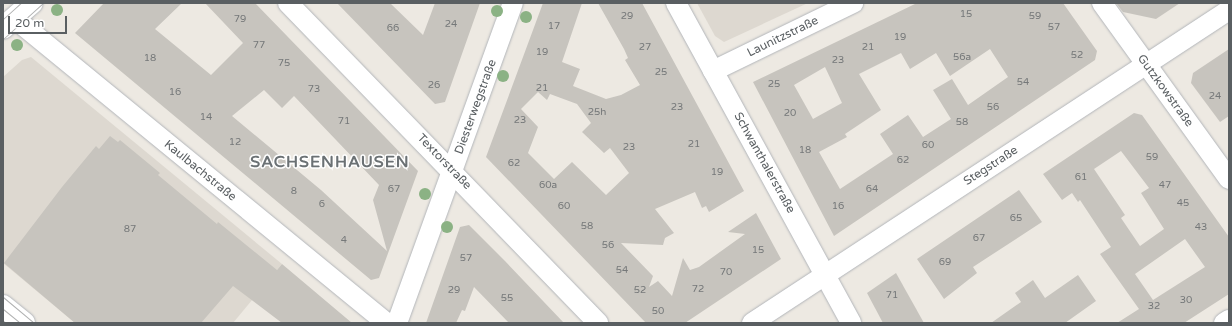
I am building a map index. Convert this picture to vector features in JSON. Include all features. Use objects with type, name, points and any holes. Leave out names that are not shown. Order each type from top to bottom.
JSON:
[{"type":"street","name":"Textorstraße","points":[[288,3],[453,170],[598,323]]},
{"type":"street","name":"Diesterwegstraße","points":[[397,323],[513,3]]},
{"type":"street","name":"Schwanthalerstraße","points":[[676,3],[851,323]]},
{"type":"street","name":"Launitzstraße","points":[[713,71],[854,3]]},
{"type":"street","name":"Gutzkowstraße","points":[[1102,3],[1229,179]]},
{"type":"street","name":"Stegstraße","points":[[752,323],[1229,10]]},
{"type":"street","name":"Kaulbachstraße","points":[[16,13],[386,323]]},
{"type":"street","points":[[3,306],[24,323]]},
{"type":"street","points":[[1224,323],[1229,320]]},
{"type":"shaded area","points":[[697,3],[808,3],[724,42],[715,36]]},
{"type":"shaded area","points":[[31,57],[282,264],[233,323],[75,323],[3,263],[3,77],[22,60]]},
{"type":"building","points":[[104,3],[182,3],[155,29],[211,75],[243,43],[205,3],[255,3],[418,171],[379,278],[371,280],[75,33]],"holes":[[[264,90],[282,108],[294,96],[379,185],[373,200],[387,251],[321,190],[232,116]]]},
{"type":"building","points":[[337,3],[390,3],[423,35],[435,3],[480,3],[445,102],[435,104]]},
{"type":"building","points":[[543,3],[582,3],[562,62],[580,69],[573,86],[606,99],[621,95],[640,85],[625,60],[628,58],[624,49],[598,3],[642,3],[744,191],[709,212],[706,206],[702,208],[695,192],[655,209],[674,233],[665,238],[663,245],[621,243],[653,276],[649,287],[658,281],[672,296],[683,258],[690,270],[699,267],[745,234],[728,232],[756,213],[781,259],[685,323],[646,323],[486,157]],"holes":[[[538,92],[547,100],[550,94],[577,104],[591,123],[582,132],[604,153],[610,148],[629,173],[606,195],[572,162],[554,179],[528,153],[538,127],[521,109]]]},
{"type":"building","points":[[917,3],[1063,3],[1097,51],[1095,60],[834,236],[753,82]],"holes":[[[990,49],[1008,77],[968,105],[952,79],[933,90],[951,119],[923,137],[908,115],[880,134],[893,154],[840,189],[819,152],[847,137],[845,134],[881,110],[859,74],[901,53],[910,69],[936,53],[950,76]],[[825,67],[842,103],[813,119],[794,85]]]},
{"type":"building","points":[[1116,3],[1180,3],[1156,19],[1123,12]]},
{"type":"building","points":[[1229,49],[1229,116],[1220,122],[1191,83],[1193,73]]},
{"type":"building","points":[[1134,113],[1142,115],[1229,237],[1229,294],[1184,323],[1117,323],[1139,309],[1100,254],[1111,247],[1080,200],[1078,202],[1072,193],[1062,200],[1043,174]],"holes":[[[1121,151],[1149,188],[1141,193],[1164,229],[1140,246],[1121,218],[1125,215],[1094,169]],[[1185,239],[1205,267],[1153,300],[1135,274]]]},
{"type":"building","points":[[110,136],[118,142],[120,140],[160,173],[158,175],[217,224],[218,222],[277,270],[282,264],[352,323],[282,323],[233,286],[201,323],[75,323],[4,263],[62,187],[96,146],[99,149]]},
{"type":"building","points":[[1019,190],[1042,222],[973,267],[977,273],[944,299],[917,259]]},
{"type":"building","points":[[469,225],[564,323],[509,323],[474,287],[465,311],[462,310],[456,323],[426,323],[460,227]]},
{"type":"building","points":[[896,273],[924,323],[883,323],[867,293]]},
{"type":"building","points":[[1078,275],[1096,301],[1065,323],[991,323],[1021,302],[1015,293],[1033,280],[1045,298]]},
{"type":"tram line","points":[[3,19],[21,3]]},
{"type":"tram line","points":[[3,39],[43,3]]},
{"type":"tram line","points":[[3,297],[34,323]]},
{"type":"tram line","points":[[3,309],[20,323]]},
{"type":"district","name":"SACHSENHAUSEN","points":[[330,162]]}]
